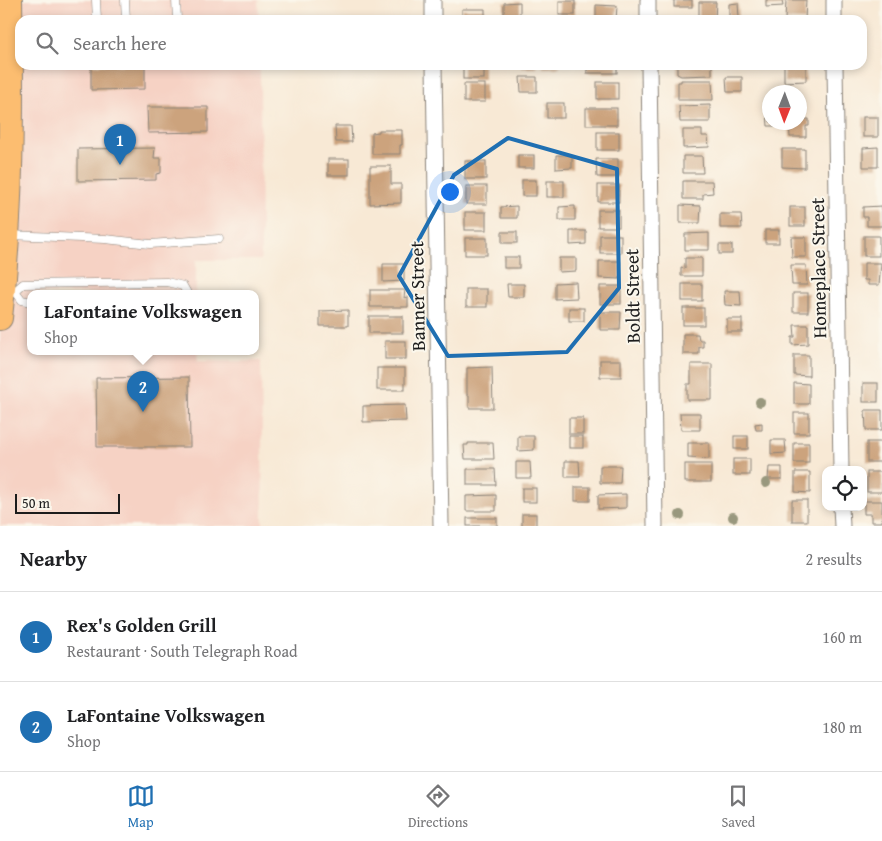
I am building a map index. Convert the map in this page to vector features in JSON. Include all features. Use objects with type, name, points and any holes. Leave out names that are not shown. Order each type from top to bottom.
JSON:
[{"type":"main road","points":[[0,318],[6,278],[12,119],[10,0]]},
{"type":"street","points":[[433,0],[433,15]]},
{"type":"street","points":[[648,0],[648,15]]},
{"type":"street","points":[[834,0],[834,15]]},
{"type":"street","name":"Banner Street","points":[[434,70],[441,526]]},
{"type":"street","name":"Boldt Street","points":[[649,70],[655,526]]},
{"type":"street","name":"Homeplace Street","points":[[835,70],[841,466]]},
{"type":"street","points":[[841,511],[842,526]]},
{"type":"lane","points":[[96,0],[97,15]]},
{"type":"lane","points":[[125,0],[126,15]]},
{"type":"lane","points":[[176,0],[177,15]]},
{"type":"lane","points":[[7,234],[105,239],[150,244],[219,239]]},
{"type":"lane","points":[[6,278],[23,284],[167,282],[185,290]]},
{"type":"lane","points":[[6,278],[22,300],[27,301]]},
{"type":"lane","points":[[60,290],[61,284]]},
{"type":"highlighted area","points":[[508,138],[617,169],[619,288],[567,352],[448,356],[399,276],[454,175]]},
{"type":"shaded area","points":[[0,0],[258,0],[259,15],[15,15],[15,70],[260,70],[261,260],[196,260],[196,290],[27,290],[27,355],[197,355],[198,361],[261,361],[263,526],[0,526]]},
{"type":"building","points":[[674,0],[692,0],[692,7],[674,7]]},
{"type":"building","points":[[766,0],[782,0],[783,6],[766,7]]},
{"type":"building","points":[[786,0],[806,0],[805,15],[785,15]]},
{"type":"building","points":[[559,1],[575,1],[575,15],[559,15]]},
{"type":"building","points":[[520,2],[520,15],[504,15],[504,3]]},
{"type":"building","points":[[699,2],[716,2],[715,15],[699,15]]},
{"type":"building","points":[[738,3],[739,15],[729,15],[729,4]]},
{"type":"building","points":[[596,5],[617,6],[616,15],[596,15]]},
{"type":"building","points":[[462,9],[485,9],[485,15],[462,15]]},
{"type":"building","points":[[91,70],[145,70],[145,89],[91,90]]},
{"type":"building","points":[[463,70],[484,70],[484,79],[463,79]]},
{"type":"building","points":[[587,70],[617,70],[617,73],[587,73]]},
{"type":"building","points":[[677,70],[712,70],[712,75],[681,76],[677,74]]},
{"type":"building","points":[[784,70],[806,70],[806,81],[784,82]]},
{"type":"building","points":[[520,77],[537,77],[537,92],[521,92]]},
{"type":"building","points":[[726,77],[742,77],[742,92],[727,92]]},
{"type":"building","points":[[681,80],[712,80],[713,100],[678,100],[678,82],[681,82]]},
{"type":"building","points":[[597,82],[618,82],[618,99],[597,99]]},
{"type":"building","points":[[464,84],[485,84],[485,102],[464,102]]},
{"type":"building","points":[[547,103],[564,103],[564,118],[547,118]]},
{"type":"building","points":[[710,105],[710,122],[680,122],[679,106]]},
{"type":"building","points":[[147,107],[208,107],[208,132],[148,133]]},
{"type":"building","points":[[586,108],[617,108],[617,125],[586,125]]},
{"type":"building","points":[[863,117],[878,117],[878,137],[863,137]]},
{"type":"building","points":[[335,126],[351,126],[352,142],[336,142]]},
{"type":"building","points":[[379,130],[402,130],[400,154],[372,154],[372,133],[379,132]]},
{"type":"building","points":[[683,130],[702,130],[702,136],[708,136],[709,147],[683,148]]},
{"type":"building","points":[[790,130],[806,130],[806,137],[790,137]]},
{"type":"building","points":[[597,132],[619,132],[619,150],[597,150]]},
{"type":"building","points":[[878,147],[878,167],[863,167],[863,148]]},
{"type":"building","points":[[155,148],[154,158],[161,158],[161,173],[156,174],[156,180],[78,181],[78,149]]},
{"type":"building","points":[[782,149],[805,149],[805,168],[782,167]]},
{"type":"building","points":[[518,155],[534,155],[534,168],[518,168]]},
{"type":"building","points":[[556,155],[572,155],[572,168],[556,169]]},
{"type":"building","points":[[683,156],[702,156],[703,173],[683,173]]},
{"type":"building","points":[[328,159],[349,159],[349,175],[328,175]]},
{"type":"building","points":[[596,159],[618,159],[618,177],[597,177]]},
{"type":"building","points":[[465,161],[486,161],[486,179],[465,179]]},
{"type":"building","points":[[370,166],[391,166],[391,184],[401,184],[401,203],[370,204]]},
{"type":"building","points":[[522,180],[536,180],[536,196],[522,196]]},
{"type":"building","points":[[547,181],[564,181],[564,197],[547,197]]},
{"type":"building","points":[[683,181],[712,181],[713,193],[703,194],[703,199],[683,199]]},
{"type":"building","points":[[598,185],[619,185],[619,202],[598,202]]},
{"type":"building","points":[[466,186],[487,186],[487,204],[466,204]]},
{"type":"building","points":[[680,205],[701,206],[700,223],[680,223]]},
{"type":"building","points":[[517,206],[517,218],[501,218],[501,207]]},
{"type":"building","points":[[575,206],[575,220],[559,220],[559,207]]},
{"type":"building","points":[[882,206],[882,226],[867,226],[867,217],[863,217],[863,207]]},
{"type":"building","points":[[790,207],[805,207],[805,226],[790,226]]},
{"type":"building","points":[[598,210],[619,210],[619,227],[598,227]]},
{"type":"building","points":[[465,212],[486,212],[486,230],[465,230]]},
{"type":"building","points":[[720,214],[741,214],[742,228],[720,228]]},
{"type":"building","points":[[765,230],[779,230],[779,243],[765,243]]},
{"type":"building","points":[[570,231],[586,231],[586,244],[570,245]]},
{"type":"building","points":[[502,232],[517,232],[517,243],[502,243]]},
{"type":"building","points":[[709,233],[709,250],[685,250],[685,234]]},
{"type":"building","points":[[600,235],[621,235],[621,253],[600,253]]},
{"type":"building","points":[[864,236],[879,236],[879,256],[864,256]]},
{"type":"building","points":[[791,237],[806,237],[806,257],[792,257]]},
{"type":"building","points":[[465,238],[487,238],[487,255],[465,255]]},
{"type":"building","points":[[719,245],[732,245],[732,254],[719,254]]},
{"type":"building","points":[[504,257],[519,257],[519,268],[504,268]]},
{"type":"building","points":[[559,258],[576,258],[576,271],[559,272]]},
{"type":"building","points":[[685,258],[702,258],[702,276],[681,276],[681,267],[685,268]]},
{"type":"building","points":[[599,261],[620,261],[620,279],[599,278]]},
{"type":"building","points":[[864,263],[881,263],[879,285],[868,285],[868,280],[864,280]]},
{"type":"building","points":[[383,264],[404,264],[404,281],[383,282]]},
{"type":"building","points":[[791,265],[806,265],[807,285],[792,285]]},
{"type":"building","points":[[576,282],[577,298],[555,299],[555,283]]},
{"type":"building","points":[[507,284],[524,284],[524,297],[508,297]]},
{"type":"building","points":[[682,284],[702,284],[702,301],[682,301]]},
{"type":"building","points":[[600,286],[621,286],[621,304],[600,304]]},
{"type":"building","points":[[466,289],[487,289],[487,307],[466,307]]},
{"type":"building","points":[[370,290],[405,290],[404,298],[408,297],[408,307],[370,307]]},
{"type":"building","points":[[724,291],[740,291],[741,306],[725,305]]},
{"type":"building","points":[[793,293],[808,293],[808,312],[793,312]]},
{"type":"building","points":[[569,308],[584,308],[584,321],[569,321]]},
{"type":"building","points":[[683,308],[704,308],[704,325],[683,325]]},
{"type":"building","points":[[348,310],[348,326],[320,326],[320,311]]},
{"type":"building","points":[[600,312],[621,312],[620,330],[600,330]]},
{"type":"building","points":[[369,316],[403,316],[403,333],[369,333]]},
{"type":"building","points":[[727,319],[742,319],[742,332],[727,332]]},
{"type":"building","points":[[794,325],[808,325],[808,344],[792,345],[792,337],[795,337]]},
{"type":"building","points":[[683,334],[698,334],[699,340],[703,340],[703,347],[699,347],[699,354],[683,354]]},
{"type":"building","points":[[385,341],[406,341],[406,359],[385,359]]},
{"type":"building","points":[[794,355],[809,355],[809,376],[794,375]]},
{"type":"building","points":[[600,360],[621,360],[621,377],[600,377]]},
{"type":"building","points":[[691,364],[712,364],[712,400],[687,400],[687,384],[691,384]]},
{"type":"building","points":[[492,367],[493,408],[469,408],[467,368]]},
{"type":"building","points":[[377,368],[405,368],[405,390],[377,390]]},
{"type":"building","points":[[189,377],[190,447],[97,447],[96,378]]},
{"type":"building","points":[[794,383],[809,384],[809,404],[794,404]]},
{"type":"building","points":[[863,383],[878,383],[878,402],[863,402]]},
{"type":"building","points":[[405,405],[406,421],[363,422],[363,406]]},
{"type":"building","points":[[865,410],[882,410],[882,430],[866,430]]},
{"type":"building","points":[[680,413],[700,413],[700,430],[681,430]]},
{"type":"building","points":[[794,413],[809,413],[809,433],[794,433]]},
{"type":"building","points":[[569,418],[583,418],[583,434],[569,434]]},
{"type":"building","points":[[762,423],[762,430],[756,430],[755,424]]},
{"type":"building","points":[[518,436],[534,436],[534,450],[518,451]]},
{"type":"building","points":[[569,436],[583,436],[583,448],[569,448]]},
{"type":"building","points":[[734,436],[748,436],[748,449],[734,449]]},
{"type":"building","points":[[771,440],[785,440],[786,453],[771,454]]},
{"type":"building","points":[[867,442],[882,442],[882,462],[867,462]]},
{"type":"building","points":[[468,443],[493,443],[494,459],[465,459],[464,445],[468,445]]},
{"type":"building","points":[[688,443],[709,443],[709,459],[688,458]]},
{"type":"building","points":[[794,443],[809,443],[809,463],[794,463]]},
{"type":"building","points":[[733,459],[750,459],[750,475],[733,475]]},
{"type":"building","points":[[565,461],[579,461],[580,477],[565,477]]},
{"type":"building","points":[[516,462],[530,462],[531,478],[516,478]]},
{"type":"building","points":[[685,464],[711,464],[711,482],[685,482]]},
{"type":"building","points":[[600,466],[621,466],[620,483],[600,483]]},
{"type":"building","points":[[769,467],[782,467],[782,479],[768,479]]},
{"type":"building","points":[[467,469],[495,469],[496,485],[467,485]]},
{"type":"building","points":[[795,472],[810,472],[810,493],[795,492]]},
{"type":"building","points":[[867,472],[882,472],[882,492],[867,492]]},
{"type":"building","points":[[575,487],[590,487],[590,501],[575,501]]},
{"type":"building","points":[[522,488],[536,488],[536,502],[522,502]]},
{"type":"building","points":[[626,494],[626,508],[598,509],[598,495]]},
{"type":"building","points":[[496,495],[496,511],[466,511],[466,496]]},
{"type":"building","points":[[792,500],[807,500],[807,521],[792,521]]},
{"type":"building","points":[[867,501],[882,501],[882,522],[871,522],[871,514],[864,514],[864,511],[867,511]]},
{"type":"building","points":[[522,514],[536,514],[536,526],[522,526]]},
{"type":"building","points":[[467,518],[497,518],[497,526],[467,526]]},
{"type":"place","name":"Rex's Golden Grill","points":[[120,165]]},
{"type":"place","name":"LaFontaine Volkswagen","points":[[143,412]]}]
